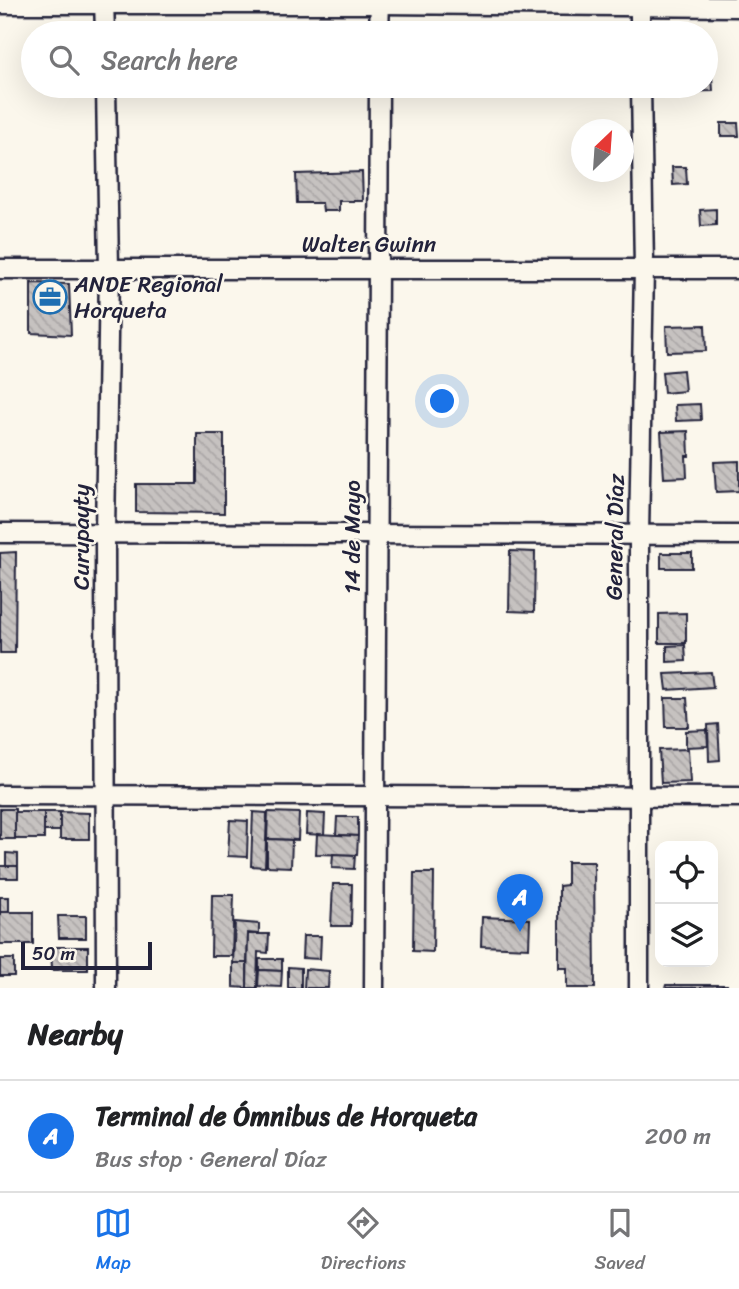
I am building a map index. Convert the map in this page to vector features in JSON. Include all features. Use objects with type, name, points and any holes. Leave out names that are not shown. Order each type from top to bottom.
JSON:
[{"type":"street","points":[[104,1],[105,21]]},
{"type":"street","points":[[0,4],[104,1],[380,2],[739,7]]},
{"type":"street","points":[[379,21],[380,2]]},
{"type":"street","name":"Curupayty","points":[[106,98],[109,270],[105,534],[106,988]]},
{"type":"street","name":"14 de Mayo","points":[[374,988],[379,98]]},
{"type":"street","name":"General Díaz","points":[[639,988],[639,534],[644,268],[641,98]]},
{"type":"street","name":"Walter Gwinn","points":[[0,270],[739,269]]},
{"type":"street","points":[[0,533],[739,535]]},
{"type":"street","points":[[0,795],[739,797]]},
{"type":"building","points":[[721,123],[738,123],[739,136],[721,136]]},
{"type":"building","points":[[672,167],[686,167],[687,184],[673,185]]},
{"type":"building","points":[[362,172],[363,201],[339,201],[339,211],[323,211],[322,203],[297,203],[296,174]]},
{"type":"building","points":[[716,209],[716,225],[701,226],[700,210]]},
{"type":"building","name":"ANDE Regional Horqueta","points":[[31,283],[69,284],[71,335],[31,333]]},
{"type":"building","points":[[705,325],[706,351],[667,352],[666,326]]},
{"type":"building","points":[[683,370],[685,391],[664,393],[662,372]]},
{"type":"building","points":[[700,404],[701,420],[676,421],[675,405]]},
{"type":"building","points":[[688,431],[687,477],[664,478],[661,432]]},
{"type":"building","points":[[197,434],[224,434],[224,513],[136,512],[136,484],[197,484]]},
{"type":"building","points":[[739,461],[739,491],[716,492],[714,462]]},
{"type":"building","points":[[510,551],[535,552],[534,612],[509,611]]},
{"type":"building","points":[[16,552],[15,653],[0,653],[0,553]]},
{"type":"building","points":[[661,553],[692,553],[692,568],[661,568]]},
{"type":"building","points":[[686,613],[686,643],[659,643],[659,614]]},
{"type":"building","points":[[685,645],[686,661],[667,662],[667,646]]},
{"type":"building","points":[[711,672],[713,687],[667,690],[665,674]]},
{"type":"building","points":[[665,698],[687,698],[689,727],[666,727]]},
{"type":"building","points":[[718,724],[720,760],[709,761],[708,725]]},
{"type":"building","points":[[707,730],[708,746],[686,747],[686,731]]},
{"type":"building","points":[[688,749],[690,782],[661,783],[659,750]]},
{"type":"building","points":[[0,809],[15,809],[15,839],[0,839]]},
{"type":"building","points":[[15,812],[44,812],[44,839],[15,839]]},
{"type":"building","points":[[44,812],[60,812],[60,831],[44,831]]},
{"type":"building","points":[[60,812],[89,813],[89,839],[60,839]]},
{"type":"building","points":[[253,812],[267,813],[265,867],[251,866]]},
{"type":"building","points":[[268,812],[299,813],[298,840],[267,839]]},
{"type":"building","points":[[307,813],[325,814],[324,835],[306,834]]},
{"type":"building","points":[[337,817],[358,817],[358,836],[336,835]]},
{"type":"building","points":[[230,820],[248,821],[247,857],[228,856]]},
{"type":"building","points":[[317,834],[358,836],[357,855],[316,854]]},
{"type":"building","points":[[267,839],[292,840],[291,867],[267,866]]},
{"type":"building","points":[[6,853],[18,854],[18,866],[6,866]]},
{"type":"building","points":[[333,854],[355,855],[354,869],[332,868]]},
{"type":"building","points":[[567,862],[594,862],[595,988],[567,988],[567,968],[559,968],[559,886],[567,885]]},
{"type":"building","points":[[0,866],[18,866],[18,878],[0,878]]},
{"type":"building","points":[[414,873],[434,873],[433,952],[413,951]]},
{"type":"building","points":[[333,884],[352,884],[351,926],[331,926]]},
{"type":"building","points":[[212,895],[234,895],[232,956],[211,956]]},
{"type":"building","points":[[0,897],[9,897],[9,912],[0,912]]},
{"type":"building","points":[[0,912],[33,912],[33,944],[0,944]]},
{"type":"building","points":[[58,916],[86,916],[86,938],[59,938]]},
{"type":"building","points":[[482,917],[530,919],[529,948],[481,946]]},
{"type":"building","points":[[235,922],[259,924],[259,934],[248,933],[247,963],[233,963]]},
{"type":"building","points":[[248,934],[269,934],[268,953],[258,952],[257,988],[247,988]]},
{"type":"building","points":[[303,936],[321,936],[320,959],[302,958]]},
{"type":"building","points":[[51,947],[88,947],[88,970],[52,970]]},
{"type":"building","points":[[0,959],[14,959],[14,976],[0,976]]},
{"type":"building","points":[[259,959],[282,959],[282,971],[259,970]]},
{"type":"building","points":[[233,963],[247,963],[247,988],[233,987]]},
{"type":"building","points":[[288,967],[301,968],[301,988],[288,988]]},
{"type":"building","points":[[305,969],[329,971],[328,988],[304,988]]},
{"type":"building","points":[[259,970],[282,971],[281,987],[258,986]]},
{"type":"building","points":[[666,985],[727,985],[727,988],[665,988]]},
{"type":"place","name":"ANDE Regional Horqueta","points":[[50,297]]},
{"type":"place","name":"Terminal de Ómnibus de Horqueta","points":[[520,932]]}]
